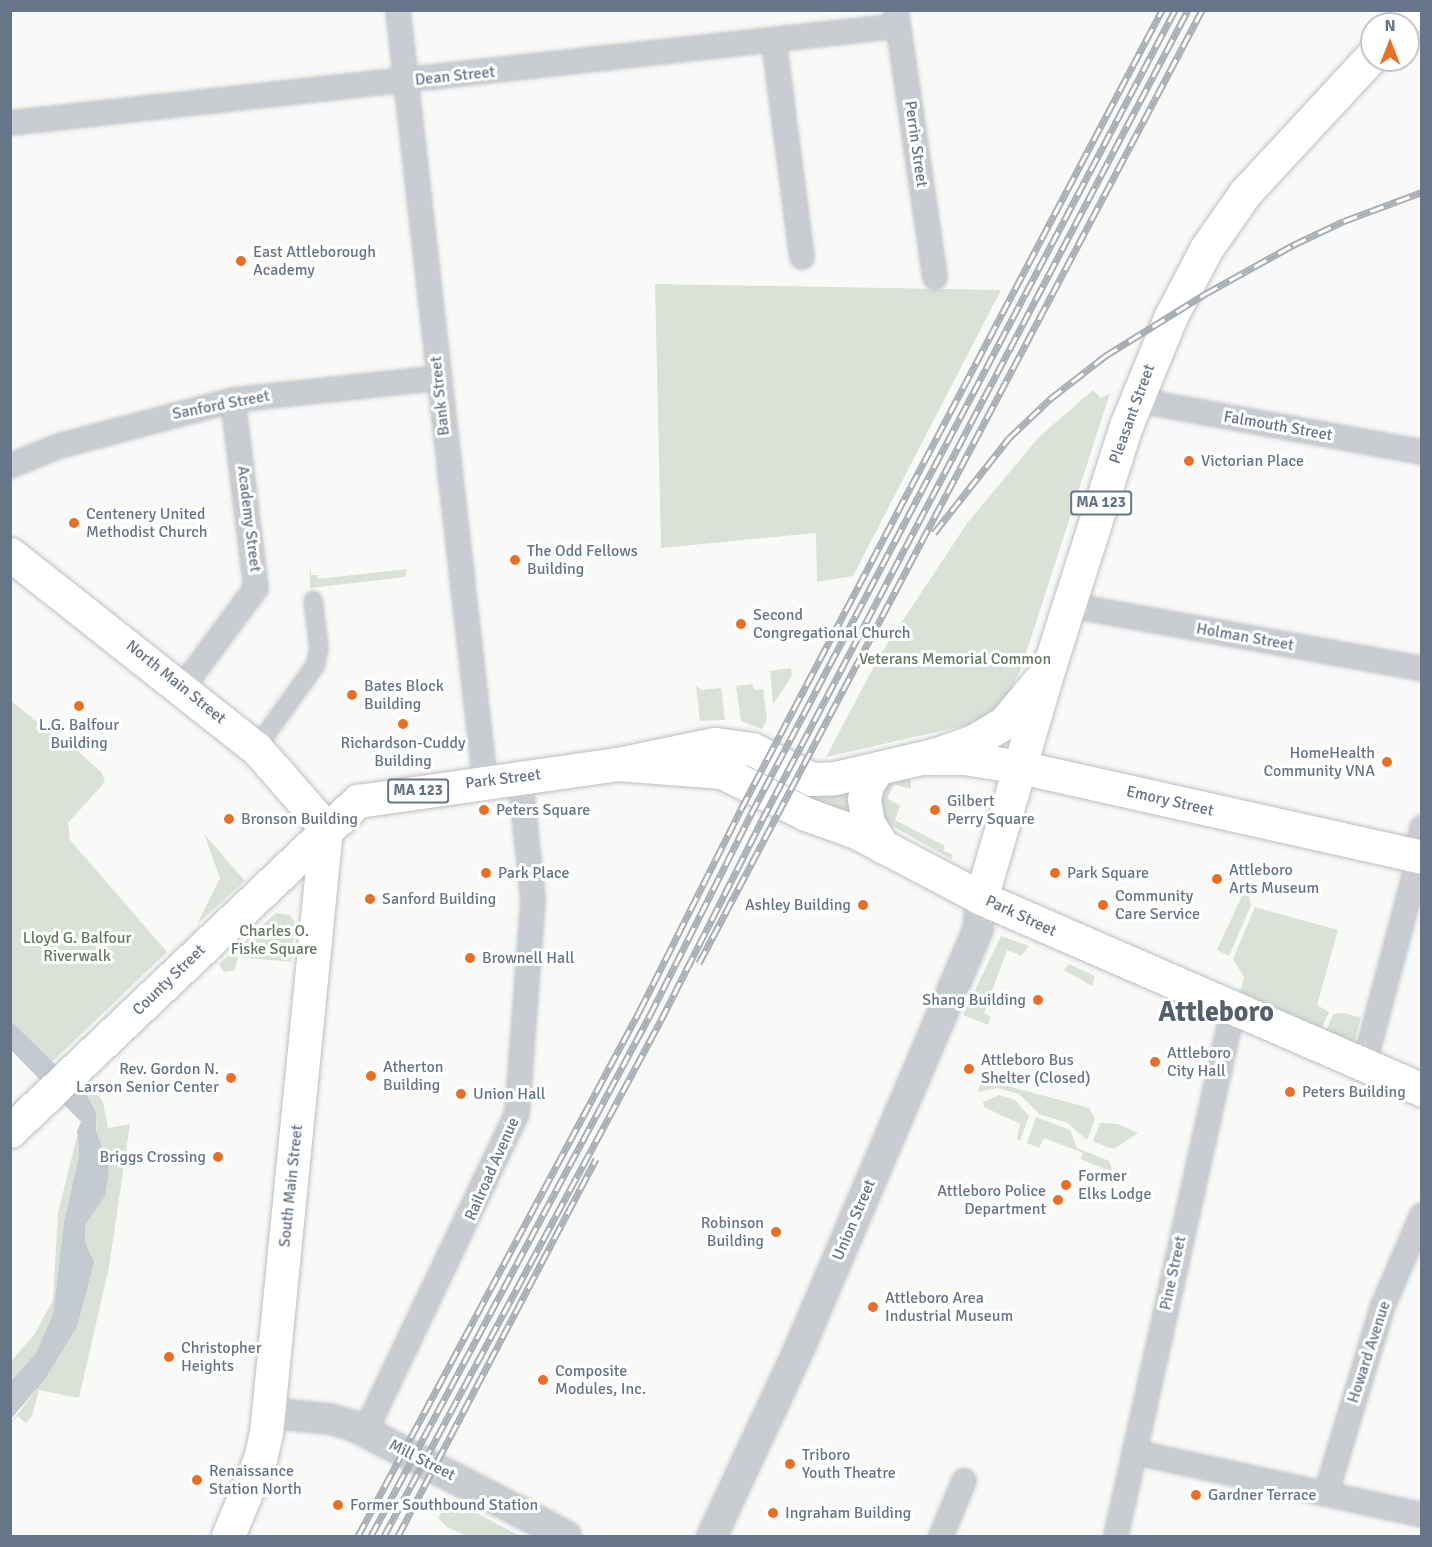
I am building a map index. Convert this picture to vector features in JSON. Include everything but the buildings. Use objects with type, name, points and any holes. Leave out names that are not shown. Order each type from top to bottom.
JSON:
[{"type":"main road","name":"Pleasant Street","points":[[981,898],[1068,605],[1136,400],[1177,303],[1220,228],[1269,165],[1360,69]]},
{"type":"main road","name":"North Main Street","points":[[10,554],[183,687],[256,748],[326,828]]},
{"type":"main road","name":"MA 123","points":[[918,760],[968,744],[998,727],[1024,702],[1049,667]]},
{"type":"main road","name":"Park Street","points":[[326,828],[350,806],[362,800],[618,764],[725,744],[752,750],[812,779],[918,760]]},
{"type":"main road","name":"Emory Street","points":[[918,760],[964,758],[1020,767],[1420,847]]},
{"type":"main road","name":"Park Street","points":[[618,764],[722,772],[883,847],[981,898],[1422,1090]]},
{"type":"main road","points":[[878,768],[867,785],[864,799],[867,823],[883,847]]},
{"type":"main road","name":"County Street","points":[[10,1131],[326,828]]},
{"type":"main road","name":"South Main Street","points":[[228,1536],[260,1460],[268,1413],[326,828]]},
{"type":"street","name":"Bank Street","points":[[398,10],[485,781]]},
{"type":"street","name":"Dean Street","points":[[10,123],[774,42],[897,19]]},
{"type":"street","name":"Perrin Street","points":[[897,19],[935,277]]},
{"type":"street","points":[[774,42],[802,257]]},
{"type":"street","name":"Sanford Street","points":[[10,466],[59,446],[233,400],[438,378]]},
{"type":"street","name":"Academy Street","points":[[183,687],[256,588],[233,400]]},
{"type":"street","name":"Falmouth Street","points":[[1136,400],[1422,452]]},
{"type":"street","points":[[256,748],[315,666],[319,648],[313,600]]},
{"type":"street","name":"Holman Street","points":[[1068,605],[1422,669]]},
{"type":"street","name":"Railroad Avenue","points":[[365,1432],[517,1114],[533,899],[520,777]]},
{"type":"street","points":[[1364,1065],[1420,847]]},
{"type":"street","name":"Union Street","points":[[712,1536],[800,1347],[978,929],[981,898]]},
{"type":"street","name":"Pine Street","points":[[1116,1536],[1233,1009]]},
{"type":"street","name":"Howard Avenue","points":[[1326,1494],[1378,1319],[1422,1215]]},
{"type":"street","name":"Mill Street","points":[[268,1413],[330,1419],[365,1432],[566,1536]]},
{"type":"street","points":[[1134,1452],[1422,1515]]},
{"type":"street","points":[[941,1536],[964,1481]]},
{"type":"green space","points":[[655,284],[1001,290],[853,576],[817,582],[816,533],[661,548]]},
{"type":"green space","name":"Veterans Memorial Common","points":[[1093,390],[1101,398],[1110,393],[1021,669],[1003,704],[972,724],[826,757],[880,655],[968,522],[1038,438]]},
{"type":"green space","points":[[310,563],[311,575],[318,575],[318,579],[407,569],[405,577],[310,588]]},
{"type":"green space","points":[[791,668],[792,675],[773,705],[770,671]]},
{"type":"green space","points":[[752,684],[754,690],[763,689],[767,719],[762,729],[741,721],[736,686]]},
{"type":"green space","points":[[696,686],[702,690],[721,688],[725,720],[700,721]]},
{"type":"green space","name":"Lloyd G. Balfour Riverwalk","points":[[11,701],[63,743],[66,740],[102,773],[105,782],[68,823],[70,840],[167,952],[52,1062],[11,1021]]},
{"type":"green space","points":[[905,774],[911,781],[911,789],[894,784],[887,798],[900,806],[895,820],[945,846],[943,850],[953,855],[951,859],[889,824],[882,815],[880,793],[890,779]]},
{"type":"green space","points":[[805,788],[852,790],[853,815],[799,799]]},
{"type":"green space","points":[[204,834],[245,881],[197,924],[220,878]]},
{"type":"green space","points":[[1246,887],[1251,905],[1229,956],[1217,950]]},
{"type":"green space","points":[[1255,907],[1338,930],[1317,1005],[1329,1012],[1321,1030],[1240,992],[1244,977],[1233,959]]},
{"type":"green space","name":"Charles O. Fiske Square","points":[[276,913],[290,915],[295,923],[291,962],[238,957],[235,970],[224,972],[219,964]]},
{"type":"green space","points":[[1001,936],[1029,946],[1021,956],[1007,950],[984,1013],[991,1017],[988,1025],[963,1015]]},
{"type":"green space","points":[[1069,964],[1095,976],[1092,986],[1064,970]]},
{"type":"green space","points":[[1344,1013],[1361,1018],[1354,1043],[1326,1031],[1333,1014]]},
{"type":"green space","points":[[982,1079],[1089,1108],[1095,1119],[1087,1140],[1068,1123],[1039,1114],[1019,1094],[998,1088],[978,1092]]},
{"type":"green space","points":[[91,1085],[103,1102],[108,1128],[130,1124],[109,1267],[79,1398],[39,1390],[32,1416],[26,1423],[18,1416],[11,1423],[48,1374],[77,1327],[92,1256],[85,1241],[85,1225],[99,1204],[96,1117],[83,1093]]},
{"type":"green space","points":[[999,1095],[1015,1100],[1029,1116],[1020,1141],[1017,1139],[1020,1124],[984,1107],[983,1102]]},
{"type":"green space","points":[[1036,1117],[1070,1130],[1077,1148],[1109,1161],[1113,1172],[1080,1159],[1083,1153],[1044,1138],[1039,1148],[1027,1143]]},
{"type":"green space","points":[[1100,1123],[1118,1124],[1138,1133],[1114,1149],[1093,1141]]},
{"type":"green space","points":[[77,1136],[79,1156],[64,1222],[53,1314],[36,1353],[11,1381],[11,1361],[34,1335],[53,1300],[58,1213]]},
{"type":"green space","points":[[467,1508],[520,1536],[468,1536],[448,1528],[438,1518],[444,1509],[464,1514]]},
{"type":"shaded area","points":[[11,1021],[87,1096],[96,1112],[96,1130],[109,1170],[105,1196],[85,1225],[85,1241],[94,1262],[77,1327],[45,1379],[11,1419],[11,1381],[36,1353],[53,1314],[64,1222],[79,1156],[77,1131],[81,1122],[11,1050]]},
{"type":"railway","points":[[358,1536],[640,1010],[741,809],[1162,10]]},
{"type":"railway","points":[[371,1536],[650,1015],[751,814],[1175,10]]},
{"type":"railway","points":[[384,1536],[661,1020],[762,820],[1188,10]]},
{"type":"railway","points":[[699,963],[1202,10]]},
{"type":"railway","points":[[934,533],[1009,438],[1050,399],[1105,356],[1205,294],[1293,245],[1344,221],[1422,192]]},
{"type":"railway","points":[[398,1536],[596,1159]]},
{"type":"place","name":"East Attleborough Academy","points":[[241,261]]},
{"type":"place","name":"Victorian Place","points":[[1189,461]]},
{"type":"place","name":"Centenery United Methodist Church","points":[[74,523]]},
{"type":"place","name":"The Odd Fellows Building","points":[[515,560]]},
{"type":"place","name":"Second Congregational Church","points":[[741,624]]},
{"type":"place","name":"Bates Block Building","points":[[352,695]]},
{"type":"place","name":"L.G. Balfour Building","points":[[79,706]]},
{"type":"place","name":"Richardson-Cuddy Building","points":[[403,724]]},
{"type":"place","name":"HomeHealth Community VNA","points":[[1387,762]]},
{"type":"place","name":"Peters Square","points":[[484,810]]},
{"type":"place","name":"Gilbert Perry Square","points":[[935,810]]},
{"type":"place","name":"Bronson Building","points":[[229,819]]},
{"type":"place","name":"Park Place","points":[[486,873]]},
{"type":"place","name":"Park Square","points":[[1055,873]]},
{"type":"place","name":"Attleboro Arts Museum","points":[[1217,879]]},
{"type":"place","name":"Sanford Building","points":[[370,899]]},
{"type":"place","name":"Ashley Building","points":[[863,905]]},
{"type":"place","name":"Community Care Service","points":[[1103,905]]},
{"type":"place","name":"Brownell Hall","points":[[470,958]]},
{"type":"place","name":"Shang Building","points":[[1038,1000]]},
{"type":"place","name":"Attleboro City Hall","points":[[1155,1062]]},
{"type":"place","name":"Attleboro Bus Shelter (Closed)","points":[[969,1069]]},
{"type":"place","name":"Atherton Building","points":[[371,1076]]},
{"type":"place","name":"Rev. Gordon N. Larson Senior Center","points":[[231,1078]]},
{"type":"place","name":"Peters Building","points":[[1290,1092]]},
{"type":"place","name":"Union Hall","points":[[461,1094]]},
{"type":"place","name":"Briggs Crossing","points":[[218,1157]]},
{"type":"place","name":"Former Elks Lodge","points":[[1066,1185]]},
{"type":"place","name":"Attleboro Police Department","points":[[1058,1200]]},
{"type":"place","name":"Robinson Building","points":[[776,1232]]},
{"type":"place","name":"Attleboro Area Industrial Museum","points":[[873,1307]]},
{"type":"place","name":"Christopher Heights","points":[[169,1357]]},
{"type":"place","name":"Composite Modules, Inc.","points":[[543,1380]]},
{"type":"place","name":"Triboro Youth Theatre","points":[[790,1464]]},
{"type":"place","name":"Renaissance Station North","points":[[197,1480]]},
{"type":"place","name":"Gardner Terrace","points":[[1196,1495]]},
{"type":"place","name":"Former Southbound Station","points":[[338,1505]]},
{"type":"place","name":"Ingraham Building","points":[[773,1513]]},
{"type":"district","name":"Attleboro","points":[[1216,1012]]}]
